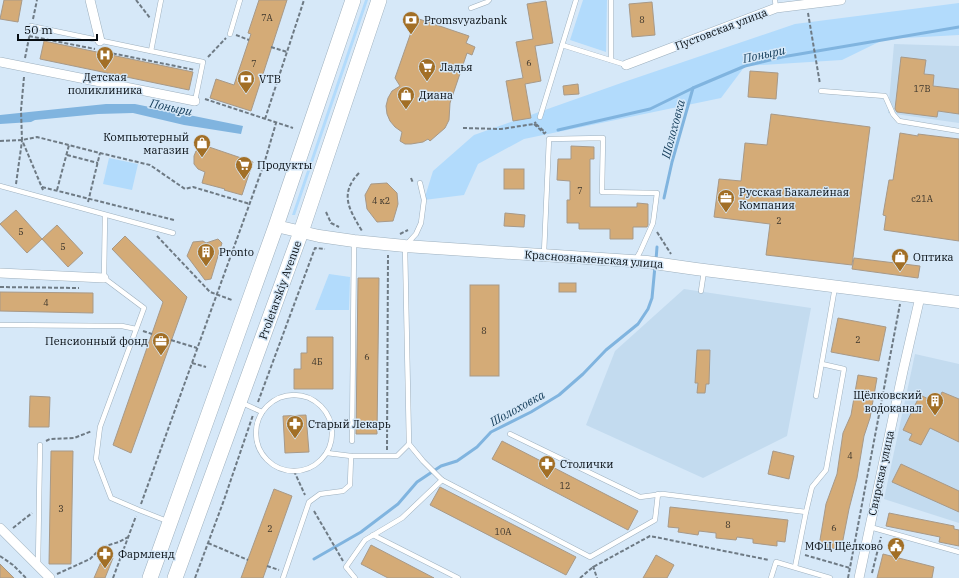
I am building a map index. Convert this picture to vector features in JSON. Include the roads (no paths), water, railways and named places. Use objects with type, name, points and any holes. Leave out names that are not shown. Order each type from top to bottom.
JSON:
[{"type":"main road","points":[[150,578],[276,226],[353,0]]},
{"type":"main road","name":"Proletarskiy Avenue","points":[[174,578],[301,232],[379,0]]},
{"type":"street","points":[[90,0],[100,41]]},
{"type":"street","name":"Пустовская улица","points":[[626,65],[775,4],[806,4],[841,0]]},
{"type":"street","points":[[0,62],[195,100]]},
{"type":"street","name":"Краснознаменская улица","points":[[276,226],[301,232],[355,236],[406,246],[648,262],[668,260],[704,270],[959,302]]},
{"type":"street","points":[[0,273],[104,278]]},
{"type":"street","name":"Свирская улица","points":[[858,578],[920,297]]},
{"type":"street","points":[[0,528],[38,565],[52,576]]},
{"type":"lane","points":[[151,51],[159,0]]},
{"type":"lane","points":[[230,34],[240,0]]},
{"type":"lane","points":[[470,8],[489,0]]},
{"type":"lane","points":[[540,117],[576,0]]},
{"type":"lane","points":[[610,60],[611,0]]},
{"type":"lane","points":[[31,26],[203,62],[195,100]]},
{"type":"lane","points":[[562,45],[626,65]]},
{"type":"lane","points":[[821,91],[885,96],[893,114],[899,121],[959,131]]},
{"type":"lane","points":[[544,255],[549,139],[603,138],[602,192],[657,193],[653,222],[635,260]]},
{"type":"lane","points":[[420,183],[424,200],[421,223],[416,234],[406,246],[409,444],[442,480],[590,556],[654,520],[658,494]]},
{"type":"lane","points":[[0,186],[173,234]]},
{"type":"lane","points":[[105,215],[104,278],[144,308],[100,428],[96,459],[110,498],[171,522]]},
{"type":"lane","points":[[352,441],[355,236]]},
{"type":"lane","points":[[700,291],[704,270]]},
{"type":"lane","points":[[816,396],[836,287]]},
{"type":"lane","points":[[0,325],[122,326],[136,329]]},
{"type":"lane","points":[[795,568],[812,487],[826,470],[844,369],[822,364]]},
{"type":"lane","points":[[296,394],[314,400],[328,414],[333,430],[327,453],[318,462],[306,469],[294,471],[280,468],[265,457],[260,450],[256,436],[257,425],[262,412],[271,403],[282,397],[296,394]]},
{"type":"lane","points":[[239,402],[262,412]]},
{"type":"lane","points":[[510,434],[640,497],[658,494],[670,495],[806,512]]},
{"type":"lane","points":[[327,453],[351,456],[397,456],[409,444]]},
{"type":"lane","points":[[38,565],[40,445]]},
{"type":"lane","points":[[283,578],[308,502],[320,494],[343,491],[350,484],[351,456]]},
{"type":"lane","points":[[355,578],[346,567],[365,540],[402,518],[442,480]]},
{"type":"lane","points":[[870,527],[959,552]]},
{"type":"lane","points":[[373,535],[458,578]]},
{"type":"lane","points":[[771,578],[776,562],[830,578]]},
{"type":"waterway","name":"Поныри","points":[[558,130],[650,109],[693,88],[745,66],[782,57],[959,27]]},
{"type":"waterway","name":"Шолоховка","points":[[664,198],[672,162],[693,88]]},
{"type":"waterway","name":"Шолоховка","points":[[656,260],[657,247]]},
{"type":"waterway","name":"Шолоховка","points":[[314,559],[361,532],[398,504],[417,482],[441,466],[457,461],[477,447],[491,432],[531,412],[559,395],[583,374],[606,350],[638,324],[648,309],[652,298],[655,266]]},
{"type":"place","name":"Promsvyazbank","points":[[411,35]]},
{"type":"place","name":"Детская поликлиника","points":[[105,70]]},
{"type":"place","name":"Ладья","points":[[427,82]]},
{"type":"place","name":"VTB","points":[[246,94]]},
{"type":"place","name":"Диана","points":[[406,110]]},
{"type":"place","name":"Компьютерный магазин","points":[[202,158]]},
{"type":"place","name":"Продукты","points":[[244,180]]},
{"type":"place","name":"Русская Бакалейная Компания","points":[[726,213]]},
{"type":"place","name":"Pronto","points":[[206,267]]},
{"type":"place","name":"Оптика","points":[[900,272]]},
{"type":"place","name":"Пенсионный фонд","points":[[161,356]]},
{"type":"place","name":"Щёлковский водоканал","points":[[935,416]]},
{"type":"place","name":"Старый Лекарь","points":[[295,439]]},
{"type":"place","name":"Столички","points":[[547,479]]},
{"type":"place","name":"МФЦ Щёлково","points":[[896,561]]},
{"type":"place","name":"Фармленд","points":[[105,569]]}]
